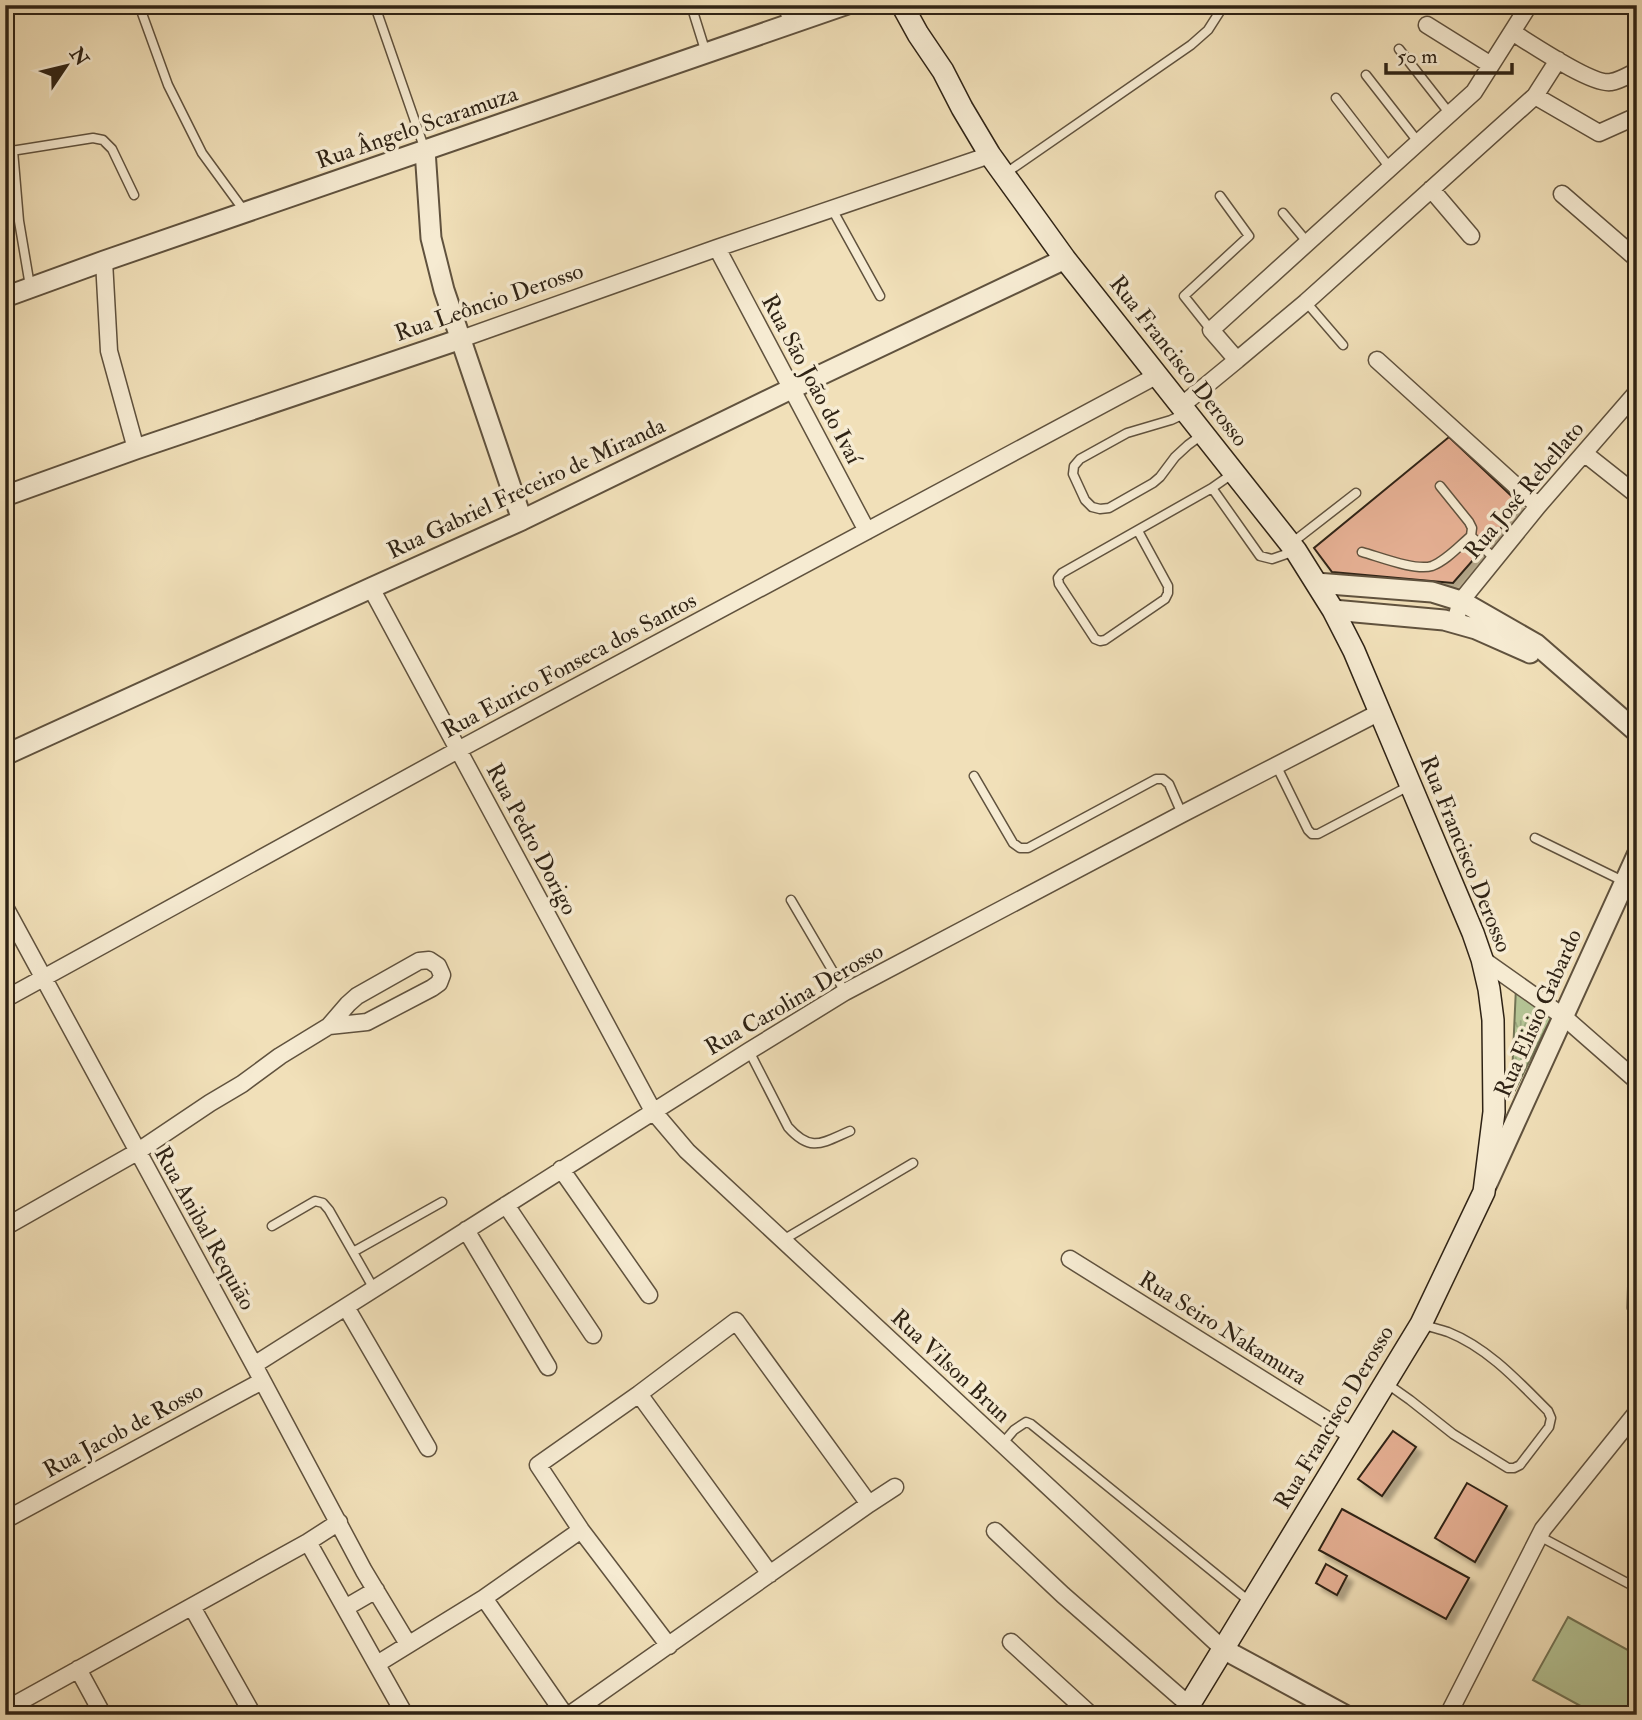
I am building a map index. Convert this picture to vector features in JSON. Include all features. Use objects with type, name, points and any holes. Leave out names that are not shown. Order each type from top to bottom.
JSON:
[{"type":"main road","name":"Rua Francisco Derosso","points":[[902,5],[1004,175],[1065,260],[1293,548],[1333,610],[1354,651],[1474,933],[1489,989],[1493,1020],[1494,1112],[1484,1192],[1421,1324],[1186,1710]]},
{"type":"main road","name":"Rua Francisco Derosso","points":[[917,5],[943,71]]},
{"type":"street","name":"Rua Ângelo Scaramuza","points":[[5,297],[845,5]]},
{"type":"street","points":[[1237,360],[1212,330],[1474,92],[1529,5]]},
{"type":"street","points":[[1427,25],[1491,65]]},
{"type":"street","points":[[1513,32],[1599,82],[1611,82],[1637,71]]},
{"type":"street","points":[[1184,409],[1535,96],[1558,60]]},
{"type":"street","points":[[1535,96],[1599,133],[1637,116]]},
{"type":"street","points":[[425,150],[431,238],[444,290],[522,520]]},
{"type":"street","name":"Rua Leôncio Derosso","points":[[5,496],[990,155]]},
{"type":"street","points":[[1430,189],[1471,236]]},
{"type":"street","points":[[1562,194],[1637,259]]},
{"type":"street","name":"Rua São João do Ivaí","points":[[717,248],[867,531]]},
{"type":"street","name":"Rua Gabriel Freceiro de Miranda","points":[[5,755],[522,520],[1065,260]]},
{"type":"street","points":[[104,261],[109,351],[136,449]]},
{"type":"street","points":[[1377,360],[1538,506]]},
{"type":"street","name":"Rua Eurico Fonseca dos Santos","points":[[5,999],[458,750],[1156,376]]},
{"type":"street","name":"Rua José Rebellato","points":[[1455,622],[1461,601],[1538,506],[1637,392]]},
{"type":"street","points":[[1584,453],[1637,495]]},
{"type":"street","points":[[1316,583],[1432,592],[1461,601],[1536,644],[1637,732]]},
{"type":"street","name":"Rua Pedro Dorigo","points":[[371,588],[653,1111]]},
{"type":"street","points":[[1333,610],[1455,622],[1500,638],[1569,673]]},
{"type":"street","name":"Rua Carolina Derosso","points":[[254,1365],[845,992],[1380,712]]},
{"type":"street","name":"Rua Elisio Gabardo","points":[[1484,1192],[1637,855]]},
{"type":"street","name":"Rua Anibal Requião","points":[[5,907],[364,1571],[408,1644]]},
{"type":"street","points":[[1482,959],[1564,1017],[1637,1081]]},
{"type":"street","points":[[5,1227],[137,1152],[242,1084],[280,1056],[329,1026],[357,996],[419,961],[429,960],[439,966],[442,975],[439,983],[432,989],[367,1022],[329,1026]]},
{"type":"street","name":"Rua Vilson Brun","points":[[653,1111],[687,1151],[1223,1649]]},
{"type":"street","points":[[561,1169],[649,1295]]},
{"type":"street","points":[[506,1205],[593,1335]]},
{"type":"street","points":[[466,1230],[548,1367]]},
{"type":"street","name":"Rua Seiro Nakamura","points":[[1070,1259],[1353,1436]]},
{"type":"street","points":[[346,1307],[428,1448]]},
{"type":"street","points":[[669,1646],[582,1530],[538,1465],[736,1321],[869,1504]]},
{"type":"street","name":"Rua Jacob de Rosso","points":[[7,1516],[262,1381]]},
{"type":"street","points":[[639,1394],[770,1574]]},
{"type":"street","points":[[1448,1715],[1541,1533],[1637,1412]]},
{"type":"street","points":[[484,1598],[567,1715],[895,1487]]},
{"type":"street","points":[[5,1710],[308,1542],[339,1522]]},
{"type":"street","points":[[377,1664],[484,1598],[582,1530]]},
{"type":"street","points":[[995,1531],[1186,1710]]},
{"type":"street","points":[[308,1542],[405,1715]]},
{"type":"street","points":[[345,1608],[376,1590]]},
{"type":"street","points":[[192,1607],[253,1715]]},
{"type":"street","points":[[1011,1642],[1091,1715]]},
{"type":"street","points":[[1223,1649],[1345,1715]]},
{"type":"street","points":[[78,1670],[103,1715]]},
{"type":"lane","points":[[139,5],[168,85],[202,153],[245,212]]},
{"type":"lane","points":[[691,5],[706,54]]},
{"type":"lane","points":[[782,5],[789,25]]},
{"type":"lane","points":[[1004,175],[1191,45],[1208,30],[1224,5]]},
{"type":"lane","points":[[376,9],[425,150]]},
{"type":"lane","points":[[1399,50],[1450,114]]},
{"type":"lane","points":[[1366,75],[1419,143]]},
{"type":"lane","points":[[1336,98],[1390,169]]},
{"type":"lane","points":[[31,288],[9,151],[93,138],[103,140],[112,149],[134,195]]},
{"type":"lane","points":[[1212,330],[1184,296],[1250,236],[1220,196]]},
{"type":"lane","points":[[832,209],[880,296]]},
{"type":"lane","points":[[1283,213],[1308,243]]},
{"type":"lane","points":[[1306,302],[1343,345]]},
{"type":"lane","points":[[1184,409],[1171,420],[1127,433],[1080,459],[1074,466],[1073,474],[1085,500],[1092,507],[1109,508],[1153,483],[1175,457],[1203,434]]},
{"type":"lane","points":[[1138,531],[1168,586],[1168,593],[1165,599],[1100,641],[1095,639],[1059,584],[1058,578],[1062,573],[1234,473]]},
{"type":"lane","points":[[1362,552],[1417,567],[1429,567],[1441,561],[1471,536],[1472,528],[1469,522],[1440,486]]},
{"type":"lane","points":[[1212,488],[1260,556],[1272,559],[1293,548],[1356,494]]},
{"type":"lane","points":[[1471,536],[1495,559]]},
{"type":"lane","points":[[1276,765],[1312,834],[1318,834],[1411,785]]},
{"type":"lane","points":[[974,776],[1013,844],[1020,848],[1028,848],[1156,779],[1163,779],[1169,784],[1182,814]]},
{"type":"lane","points":[[1535,838],[1625,882]]},
{"type":"lane","points":[[790,900],[845,992]]},
{"type":"lane","points":[[748,1051],[788,1127],[796,1135],[810,1144],[819,1144],[850,1131]]},
{"type":"lane","points":[[783,1240],[913,1163]]},
{"type":"lane","points":[[272,1226],[315,1201],[323,1203],[374,1289]]},
{"type":"lane","points":[[353,1252],[442,1202]]},
{"type":"lane","points":[[1633,1265],[1632,1308],[1637,1319]]},
{"type":"lane","points":[[1385,1382],[1453,1434],[1508,1468],[1520,1465],[1549,1427],[1551,1418],[1548,1411],[1502,1366],[1481,1350],[1450,1333],[1421,1324]]},
{"type":"lane","points":[[1002,1444],[1021,1424],[1031,1424],[1252,1603]]},
{"type":"lane","points":[[1541,1533],[1633,1586]]},
{"type":"green space","points":[[1516,987],[1552,1016],[1511,1098]]},
{"type":"green space","points":[[1568,1617],[1637,1655],[1637,1715],[1597,1715],[1533,1680]]},
{"type":"building","points":[[1449,437],[1521,505],[1453,583],[1332,572],[1314,548]]},
{"type":"building","points":[[1393,1431],[1416,1447],[1382,1496],[1358,1479]]},
{"type":"building","points":[[1467,1483],[1507,1506],[1475,1562],[1435,1538]]},
{"type":"building","points":[[1342,1509],[1469,1578],[1446,1619],[1319,1550]]},
{"type":"building","points":[[1326,1564],[1347,1576],[1337,1595],[1316,1583]]}]
